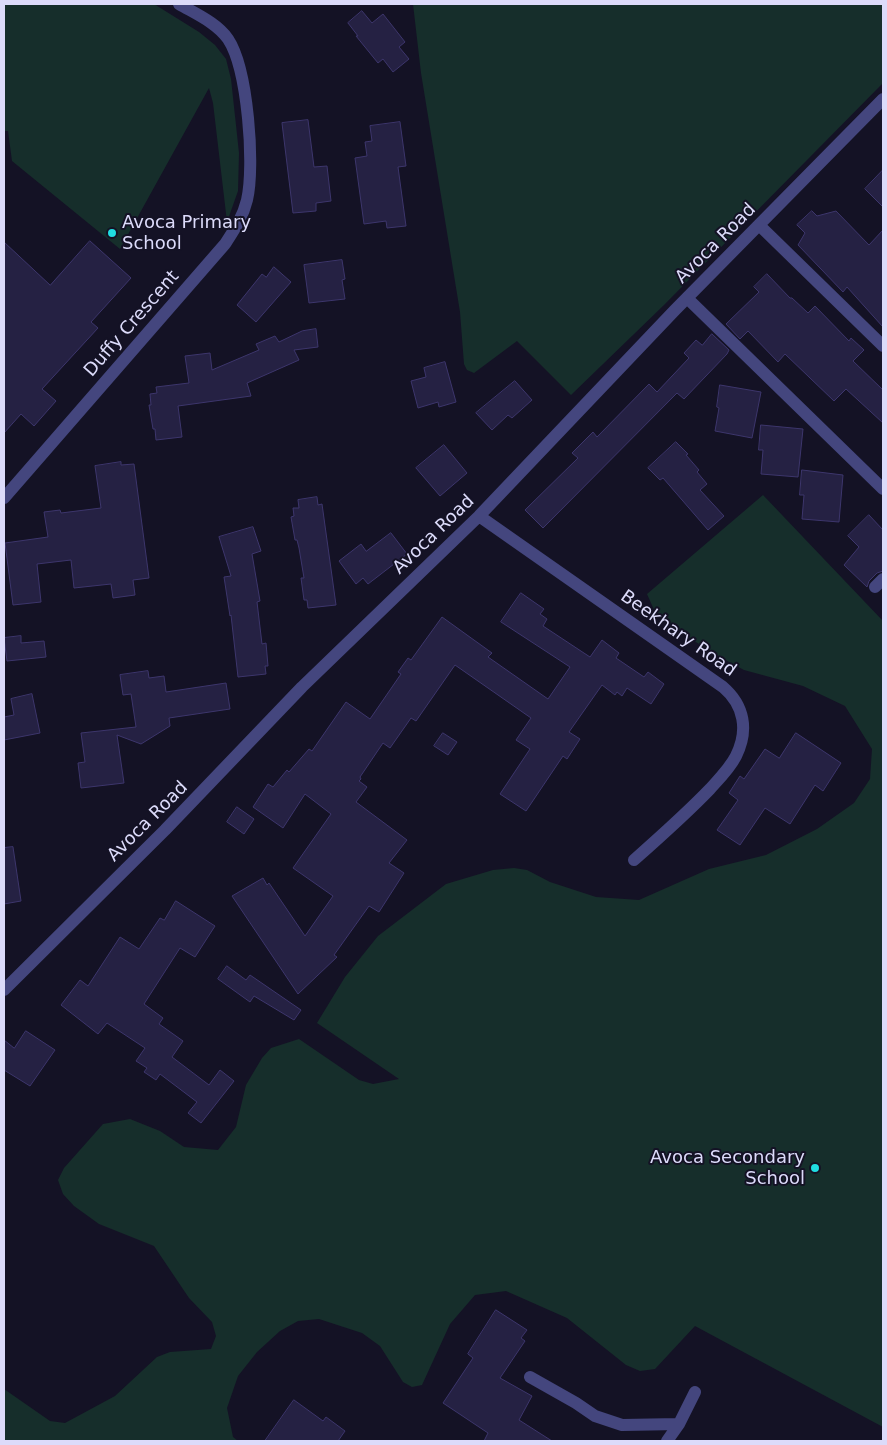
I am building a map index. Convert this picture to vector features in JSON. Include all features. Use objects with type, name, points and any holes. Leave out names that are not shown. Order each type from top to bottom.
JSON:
[{"type":"street","name":"Duffy Crescent","points":[[4,498],[225,244],[239,221],[247,200],[250,165],[246,110],[237,56],[228,39],[214,24],[180,4]]},
{"type":"street","name":"Avoca Road","points":[[4,990],[165,830],[302,687],[479,516],[688,298],[883,99]]},
{"type":"street","points":[[759,225],[883,346]]},
{"type":"street","points":[[688,298],[883,489]]},
{"type":"street","name":"Beekhary Road","points":[[479,516],[723,686],[740,708],[743,720],[743,733],[736,757],[725,773],[693,806],[634,860]]},
{"type":"street","points":[[530,1378],[576,1403],[595,1416],[622,1425],[679,1424]]},
{"type":"street","points":[[667,1441],[679,1424],[695,1392]]},
{"type":"green space","points":[[4,4],[154,4],[199,32],[215,45],[226,59],[231,79],[239,153],[238,191],[227,222],[213,103],[209,88],[120,249],[12,161],[8,131],[4,131]]},
{"type":"green space","points":[[413,4],[883,4],[883,83],[664,305],[571,395],[517,341],[474,373],[467,370],[464,364],[460,312],[421,73]]},
{"type":"green space","points":[[763,495],[883,621],[883,1427],[695,1326],[655,1369],[640,1371],[626,1365],[567,1318],[506,1291],[475,1295],[450,1324],[422,1385],[412,1387],[403,1382],[380,1346],[362,1333],[319,1319],[298,1321],[280,1331],[257,1352],[238,1376],[227,1408],[233,1437],[238,1441],[4,1441],[4,1389],[50,1421],[65,1423],[115,1396],[157,1357],[170,1352],[211,1349],[216,1336],[212,1322],[189,1298],[154,1246],[99,1224],[74,1206],[63,1194],[58,1180],[64,1168],[103,1124],[130,1119],[160,1131],[184,1147],[218,1150],[236,1127],[246,1085],[262,1058],[271,1048],[299,1039],[359,1080],[373,1084],[399,1079],[317,1023],[345,977],[378,936],[446,884],[493,870],[514,868],[527,870],[550,882],[596,897],[639,900],[709,869],[766,855],[817,829],[854,803],[870,779],[872,749],[845,706],[803,686],[744,670],[716,655],[665,622],[655,612],[647,594]]},
{"type":"building","points":[[362,11],[372,23],[383,14],[405,42],[399,47],[409,59],[393,72],[383,59],[378,63],[348,23]]},
{"type":"building","points":[[308,120],[314,167],[327,166],[331,201],[316,203],[316,211],[293,213],[282,123]]},
{"type":"building","points":[[400,122],[406,166],[398,167],[406,226],[387,228],[386,221],[364,224],[355,158],[367,156],[365,142],[372,141],[370,126]]},
{"type":"building","points":[[883,170],[883,207],[865,189]]},
{"type":"building","points":[[812,211],[817,216],[836,211],[869,245],[883,230],[883,327],[847,287],[843,292],[798,245],[805,233],[797,225]]},
{"type":"building","points":[[90,241],[131,278],[91,322],[98,328],[42,389],[56,401],[34,426],[21,414],[4,433],[4,242],[50,285]]},
{"type":"building","points":[[342,260],[345,279],[342,280],[345,299],[309,303],[304,265]]},
{"type":"building","points":[[274,267],[291,282],[256,322],[237,305],[262,274],[266,277]]},
{"type":"building","points":[[767,274],[790,298],[808,313],[815,306],[849,341],[851,338],[864,350],[853,361],[883,390],[883,423],[846,389],[834,401],[785,354],[778,362],[748,331],[740,339],[726,324],[759,292],[754,287]]},
{"type":"building","points":[[316,329],[318,347],[294,350],[299,360],[247,383],[251,396],[178,406],[182,437],[156,440],[149,405],[151,405],[150,394],[157,393],[156,387],[189,383],[185,356],[210,353],[212,370],[259,350],[256,344],[275,336],[279,342],[302,331]]},
{"type":"building","points":[[712,334],[729,350],[727,354],[684,399],[677,393],[543,528],[525,510],[578,458],[572,453],[593,432],[597,437],[649,384],[657,392],[689,358],[684,353],[696,340],[702,345]]},
{"type":"building","points":[[445,362],[456,402],[439,407],[438,402],[418,408],[411,381],[426,377],[424,368]]},
{"type":"building","points":[[515,381],[532,400],[512,418],[508,415],[492,430],[476,413]]},
{"type":"building","points":[[720,385],[761,392],[752,438],[715,431]]},
{"type":"building","points":[[761,425],[803,429],[798,477],[761,474],[763,450],[759,450]]},
{"type":"building","points":[[676,442],[688,454],[686,455],[699,470],[697,472],[707,484],[700,490],[724,516],[708,530],[663,478],[660,480],[648,468]]},
{"type":"building","points":[[444,445],[467,473],[440,496],[416,468]]},
{"type":"building","points":[[121,462],[121,465],[134,464],[149,578],[133,580],[135,595],[113,598],[111,584],[74,588],[71,560],[37,564],[41,602],[13,605],[5,543],[48,537],[44,512],[60,510],[61,513],[101,508],[95,466]]},
{"type":"building","points":[[802,470],[843,475],[839,522],[802,519],[804,495],[800,495]]},
{"type":"building","points":[[317,497],[318,505],[322,504],[336,605],[308,608],[307,600],[304,600],[301,578],[304,578],[291,517],[294,516],[293,508],[299,508],[298,500]]},
{"type":"building","points":[[869,515],[883,530],[883,571],[877,573],[869,581],[867,587],[844,565],[859,547],[848,536]]},
{"type":"building","points":[[253,527],[261,551],[252,554],[260,601],[257,602],[262,644],[266,643],[268,666],[265,666],[266,674],[238,677],[231,615],[224,577],[231,576],[219,537]]},
{"type":"building","points":[[391,533],[407,554],[368,584],[363,578],[356,584],[339,561],[361,544],[366,551]]},
{"type":"building","points":[[521,593],[544,609],[540,614],[547,619],[543,626],[590,657],[602,640],[619,653],[616,658],[644,677],[648,672],[664,684],[651,704],[627,688],[622,696],[617,692],[615,695],[602,685],[569,732],[580,739],[567,759],[563,756],[526,811],[500,794],[530,749],[516,740],[531,718],[455,665],[416,721],[411,718],[390,748],[383,743],[359,781],[367,787],[356,802],[407,840],[389,863],[404,873],[379,912],[369,906],[334,955],[337,957],[298,994],[232,896],[263,878],[267,885],[269,883],[305,936],[333,896],[293,868],[331,814],[305,794],[283,828],[253,807],[268,784],[273,787],[287,770],[289,772],[309,749],[312,751],[346,702],[370,719],[401,674],[398,672],[408,658],[411,660],[442,617],[492,653],[488,657],[548,699],[570,667],[501,622]]},
{"type":"building","points":[[21,636],[21,643],[44,641],[46,657],[7,661],[4,638]]},
{"type":"building","points":[[148,671],[149,678],[164,676],[166,692],[226,683],[230,709],[169,718],[170,726],[141,744],[117,735],[124,783],[81,788],[78,763],[85,762],[81,733],[136,727],[131,694],[123,695],[120,675]]},
{"type":"building","points":[[32,694],[40,733],[4,740],[4,717],[14,715],[11,699]]},
{"type":"building","points":[[443,733],[457,742],[448,755],[434,746]]},
{"type":"building","points":[[796,733],[841,763],[823,791],[815,785],[790,824],[765,808],[740,845],[717,830],[738,800],[729,793],[740,776],[744,779],[765,749],[779,758]]},
{"type":"building","points":[[237,807],[254,819],[244,834],[227,822]]},
{"type":"building","points":[[13,847],[21,901],[4,904],[4,848]]},
{"type":"building","points":[[176,901],[215,926],[195,957],[180,948],[144,1004],[163,1018],[159,1024],[183,1041],[172,1057],[209,1085],[220,1070],[234,1081],[201,1123],[188,1113],[197,1102],[160,1074],[156,1080],[144,1072],[147,1068],[136,1061],[145,1048],[107,1023],[98,1034],[61,1005],[80,980],[88,986],[120,937],[139,949],[160,918],[164,920]]},
{"type":"building","points":[[227,966],[246,980],[250,975],[301,1010],[294,1020],[254,996],[250,1002],[218,979]]},
{"type":"building","points":[[26,1031],[55,1050],[30,1086],[4,1070],[4,1040],[14,1048]]},
{"type":"building","points":[[496,1310],[527,1330],[521,1338],[525,1341],[500,1378],[532,1396],[519,1420],[552,1441],[484,1441],[488,1433],[443,1403],[473,1358],[468,1354]]},
{"type":"building","points":[[294,1400],[323,1421],[326,1417],[345,1431],[338,1441],[265,1441]]},
{"type":"place","name":"Avoca Primary School","points":[[112,233]]},
{"type":"place","name":"Avoca Secondary School","points":[[815,1168]]}]
